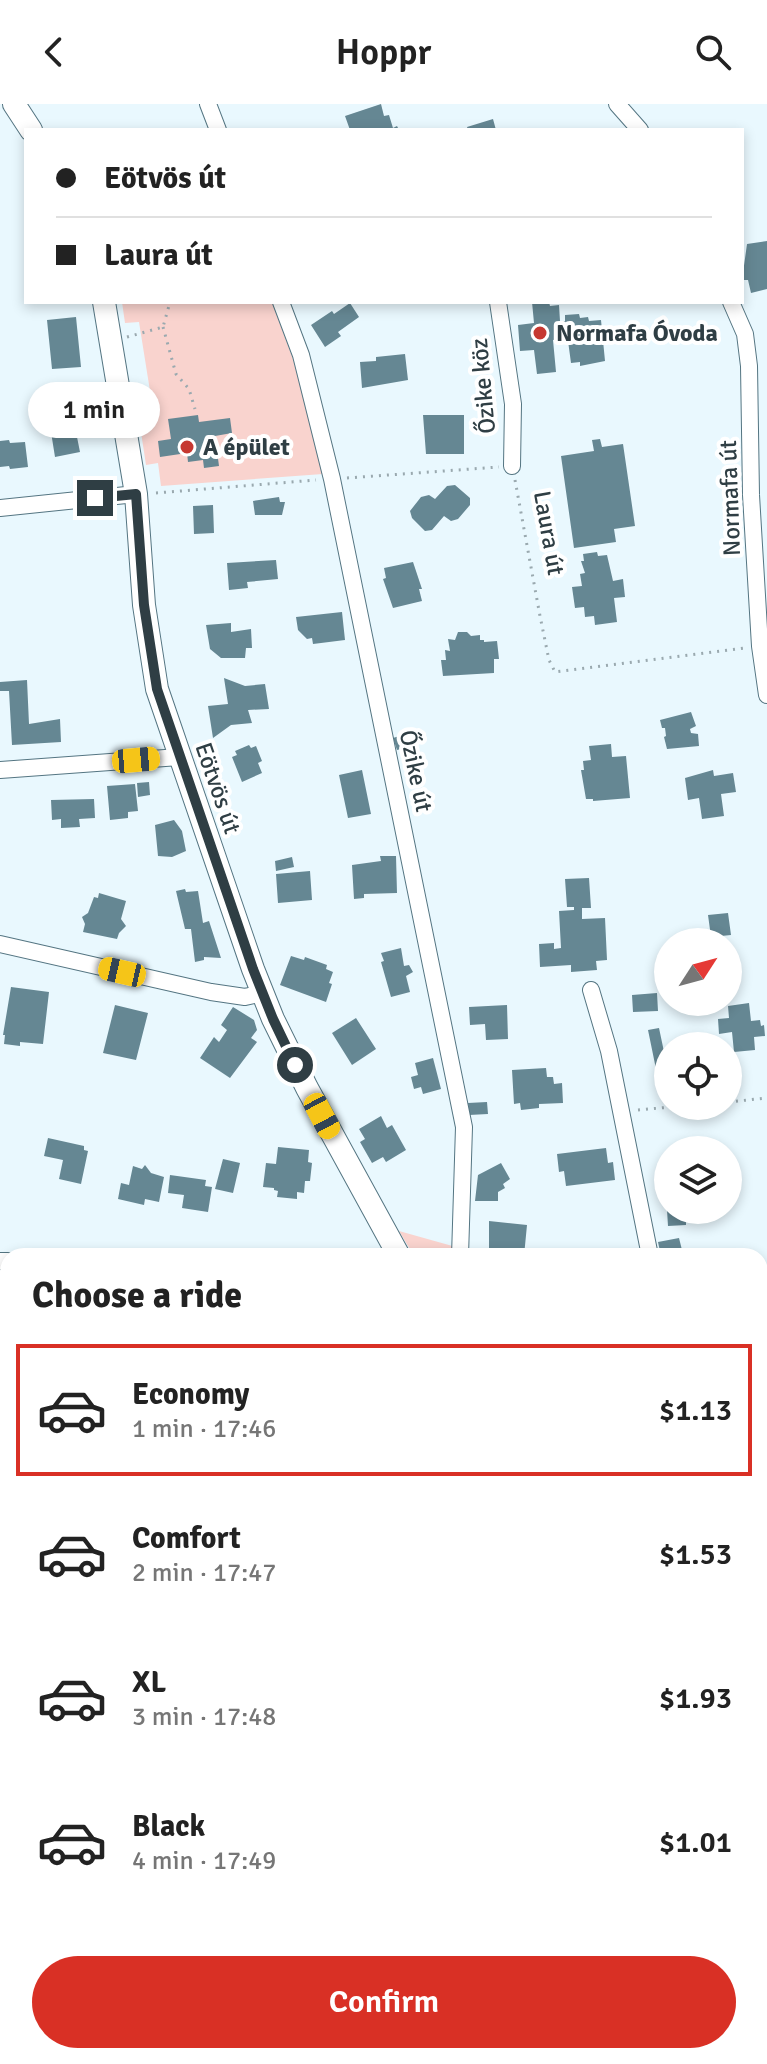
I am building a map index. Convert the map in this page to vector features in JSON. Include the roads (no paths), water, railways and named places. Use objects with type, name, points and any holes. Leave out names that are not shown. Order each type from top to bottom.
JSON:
[{"type":"street","points":[[14,104],[30,128]]},
{"type":"street","points":[[208,104],[217,128]]},
{"type":"street","points":[[617,104],[638,128]]},
{"type":"street","name":"Eötvös út","points":[[104,304],[141,494],[144,605],[157,689],[262,993],[307,1088],[395,1248]]},
{"type":"street","name":"Őzike út","points":[[282,304],[301,355],[332,479],[464,1127],[460,1248]]},
{"type":"street","name":"Őzike köz","points":[[498,304],[513,404],[512,466]]},
{"type":"street","name":"Normafa út","points":[[732,304],[745,334],[749,366],[751,495],[760,646],[767,695]]},
{"type":"street","points":[[0,508],[141,494]]},
{"type":"street","points":[[0,770],[179,757]]},
{"type":"street","points":[[0,944],[211,992],[245,997],[262,993]]},
{"type":"street","points":[[591,990],[609,1051],[648,1248]]},
{"type":"place","name":"Normafa Óvoda","points":[[540,333]]},
{"type":"place","name":"A épület","points":[[187,447]]}]
